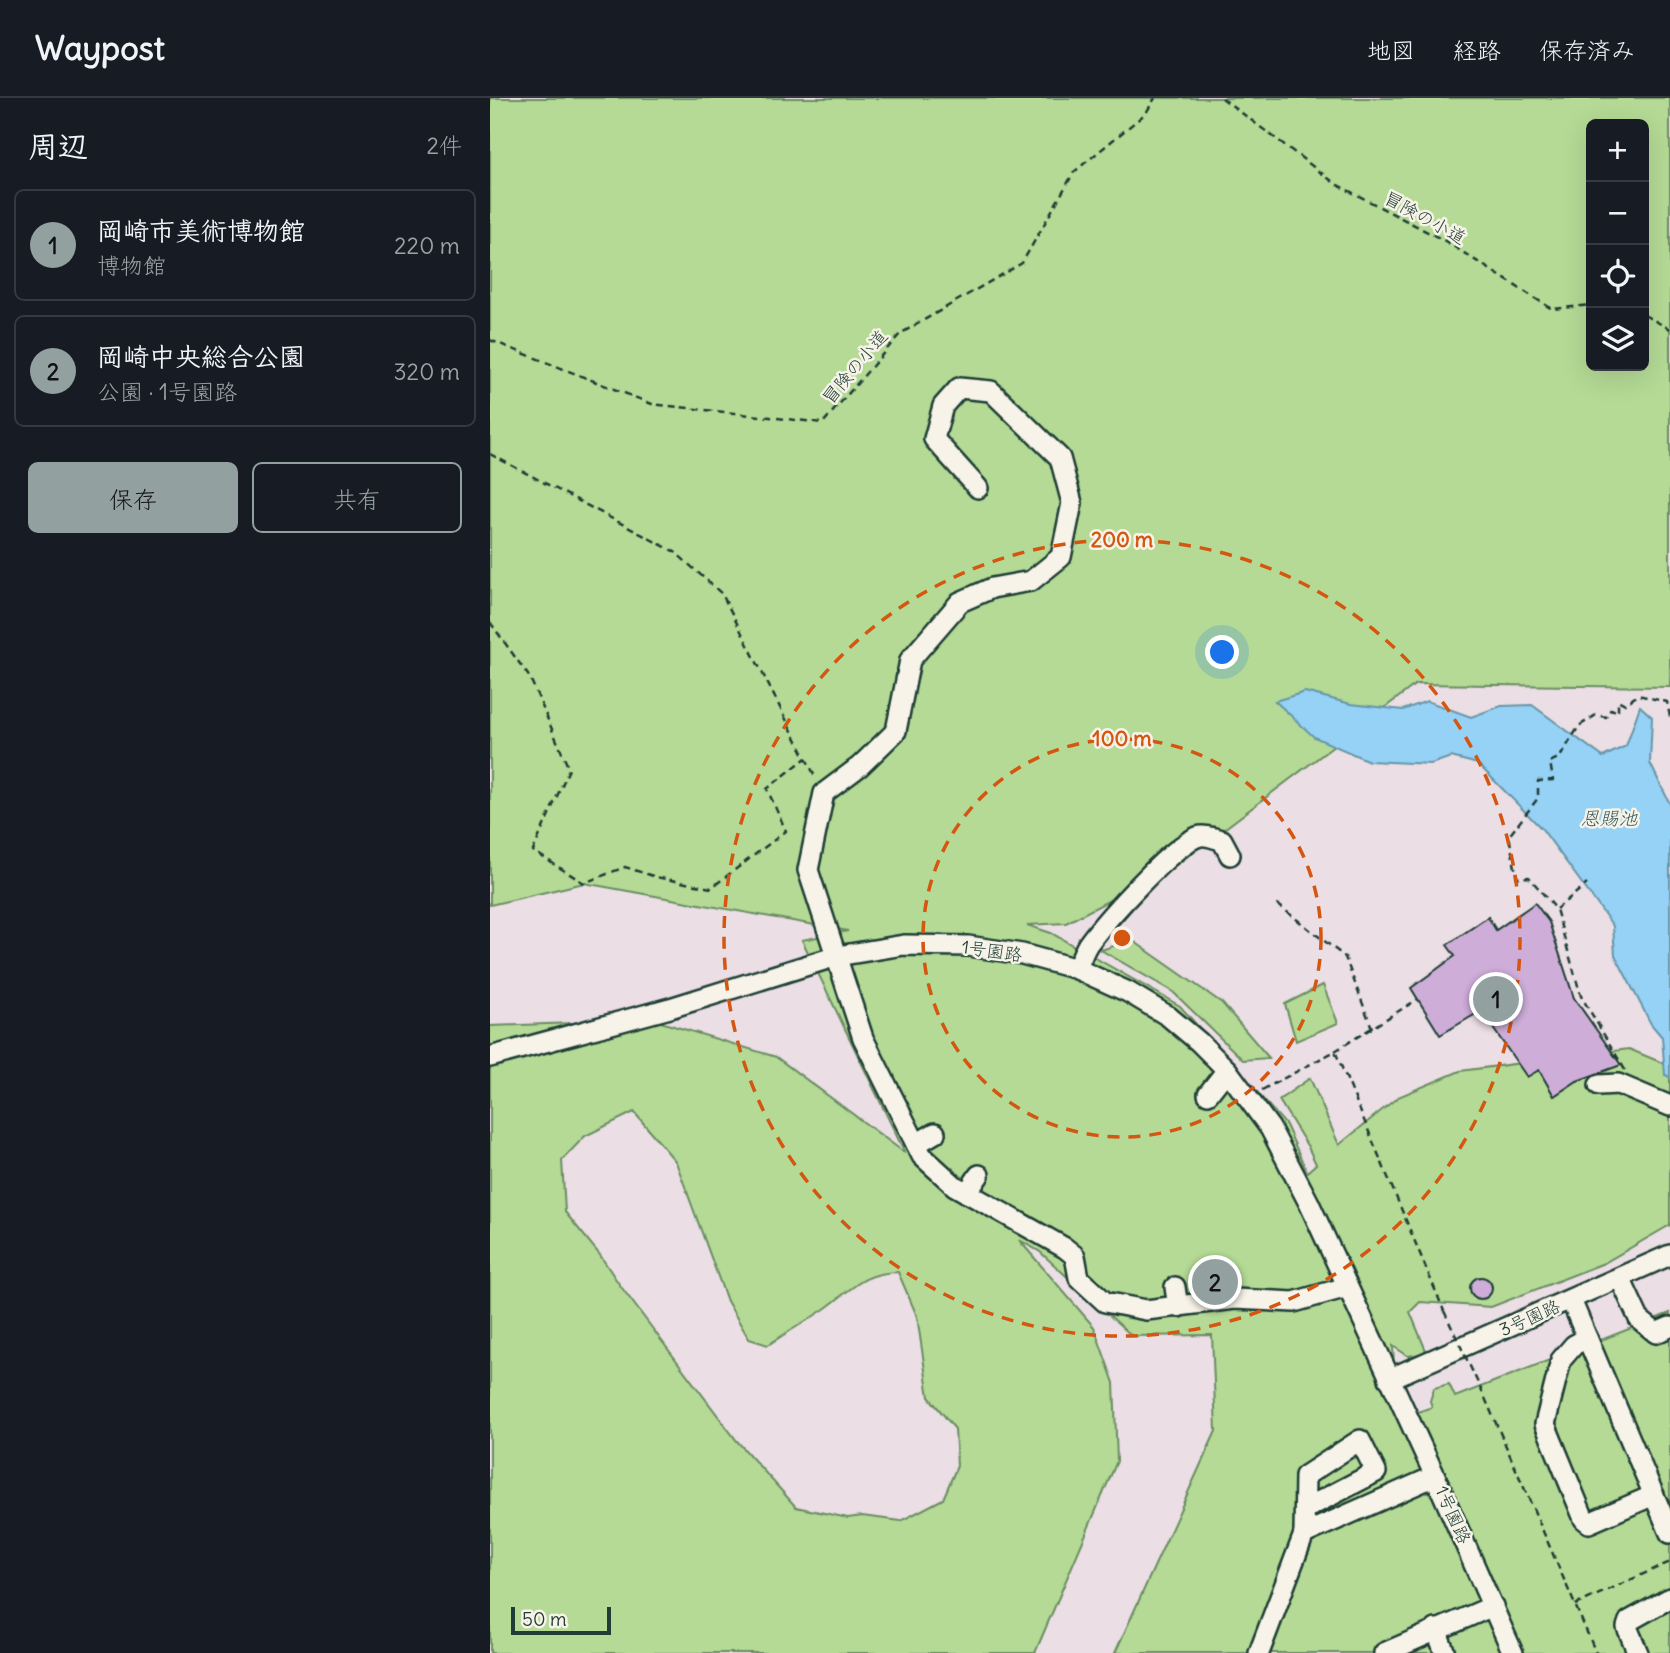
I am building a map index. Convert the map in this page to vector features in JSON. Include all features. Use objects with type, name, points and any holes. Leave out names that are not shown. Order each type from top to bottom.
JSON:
[{"type":"street","points":[[978,488],[934,439],[943,406],[959,388],[991,391],[1060,458],[1072,503],[1061,557],[1031,581],[992,588],[960,602],[910,660],[896,731],[860,766],[824,793],[808,870],[863,1038],[922,1156],[955,1186],[1065,1248],[1075,1256],[1079,1278],[1105,1302],[1146,1310],[1235,1299],[1294,1302],[1347,1287]]},
{"type":"street","points":[[1077,969],[1087,946],[1111,917],[1161,863],[1184,843],[1202,836],[1222,840],[1230,855]]},
{"type":"street","name":"1号園路","points":[[490,1058],[670,1008],[837,956],[904,945],[968,946],[1021,954],[1077,969],[1128,992],[1168,1016],[1227,1070],[1270,1128],[1286,1156],[1435,1476],[1513,1653]]},
{"type":"street","points":[[1208,1094],[1227,1070]]},
{"type":"street","points":[[1599,1085],[1618,1084],[1670,1106]]},
{"type":"street","points":[[916,1144],[935,1133]]},
{"type":"street","points":[[967,1193],[979,1175]]},
{"type":"street","name":"3号園路","points":[[1389,1380],[1670,1255]]},
{"type":"street","points":[[1620,1278],[1639,1319],[1656,1333],[1670,1327]]},
{"type":"street","points":[[1175,1286],[1178,1307]]},
{"type":"street","points":[[1571,1300],[1670,1533]]},
{"type":"street","points":[[1587,1338],[1574,1345],[1561,1360],[1545,1424],[1584,1518],[1590,1523],[1654,1495]]},
{"type":"street","points":[[1304,1534],[1435,1476]]},
{"type":"street","points":[[1259,1653],[1304,1534],[1305,1509]]},
{"type":"street","points":[[1638,1653],[1627,1627],[1629,1621],[1670,1598]]},
{"type":"street","points":[[1384,1653],[1493,1606]]},
{"type":"street","points":[[1436,1629],[1445,1653]]},
{"type":"path","name":"冒険の小道","points":[[490,340],[652,404],[823,424],[900,334],[1022,263],[1074,172],[1146,113],[1155,98]]},
{"type":"path","name":"冒険の小道","points":[[1222,98],[1336,184],[1445,241],[1552,309],[1586,306]]},
{"type":"path","points":[[1649,318],[1670,329]]},
{"type":"path","points":[[490,454],[675,552],[722,594],[824,793]]},
{"type":"path","points":[[490,622],[530,678],[569,769],[533,851],[584,883],[625,867],[656,877],[711,888],[786,831],[767,789],[806,758]]},
{"type":"path","points":[[1627,1072],[1581,996],[1556,909],[1529,877],[1517,878],[1509,836],[1538,798],[1538,781],[1553,780],[1550,762],[1560,757],[1580,726],[1596,715],[1606,717],[1611,709],[1618,712],[1618,700],[1625,704],[1638,695],[1667,702],[1670,717]]},
{"type":"path","points":[[1556,909],[1587,884]]},
{"type":"path","points":[[1277,904],[1345,957],[1372,1028]]},
{"type":"path","points":[[1249,1097],[1335,1051],[1418,999]]},
{"type":"path","points":[[1335,1051],[1444,1311],[1485,1398],[1596,1653]]},
{"type":"path","points":[[1575,1605],[1670,1562]]},
{"type":"green space","points":[[490,98],[1670,98],[1670,687],[1416,684],[1175,866],[1066,923],[1027,925],[1051,933],[1180,1006],[1286,1125],[1307,1172],[1316,1164],[1279,1100],[1310,1078],[1339,1145],[1398,1097],[1460,1071],[1629,1049],[1670,1066],[1670,1225],[1604,1263],[1491,1307],[1420,1302],[1410,1312],[1427,1353],[1408,1356],[1393,1346],[1394,1366],[1415,1413],[1432,1407],[1430,1401],[1434,1388],[1449,1384],[1455,1397],[1670,1313],[1670,1653],[1115,1653],[1216,1431],[1212,1335],[1132,1336],[1039,1251],[1019,1240],[1094,1327],[1114,1383],[1117,1461],[1035,1653],[490,1653],[490,1026],[654,1020],[776,1057],[905,1153],[802,940],[848,931],[584,883],[490,905]],"holes":[[[634,1112],[676,1162],[727,1301],[749,1339],[768,1345],[865,1279],[898,1272],[917,1316],[929,1397],[955,1429],[957,1466],[943,1499],[901,1521],[862,1516],[848,1518],[796,1507],[737,1441],[600,1255],[565,1212],[562,1160],[585,1136]]]},
{"type":"green space","points":[[1132,940],[1222,1003],[1269,1058],[1243,1060],[1173,992],[1101,950]]},
{"type":"green space","points":[[1323,985],[1338,1023],[1296,1041],[1285,1004]]},
{"type":"water","name":"恩賜池","points":[[1305,692],[1351,704],[1403,710],[1427,701],[1471,717],[1501,706],[1532,705],[1603,757],[1626,746],[1640,706],[1652,717],[1650,763],[1670,804],[1670,1077],[1665,1075],[1662,1037],[1651,1024],[1615,955],[1613,926],[1542,829],[1478,764],[1451,757],[1431,764],[1369,761],[1314,737],[1275,701]]},
{"type":"building","points":[[1535,903],[1549,922],[1574,998],[1621,1065],[1577,1081],[1554,1096],[1539,1070],[1527,1077],[1481,1011],[1440,1035],[1411,988],[1455,956],[1447,945],[1488,917],[1496,930]]},
{"type":"building","points":[[1481,1277],[1489,1280],[1492,1288],[1489,1296],[1481,1299],[1473,1296],[1470,1288],[1473,1280]]},
{"type":"place","name":"岡崎市美術博物館","points":[[1496,999]]},
{"type":"place","name":"岡崎中央総合公園","points":[[1215,1282]]}]
